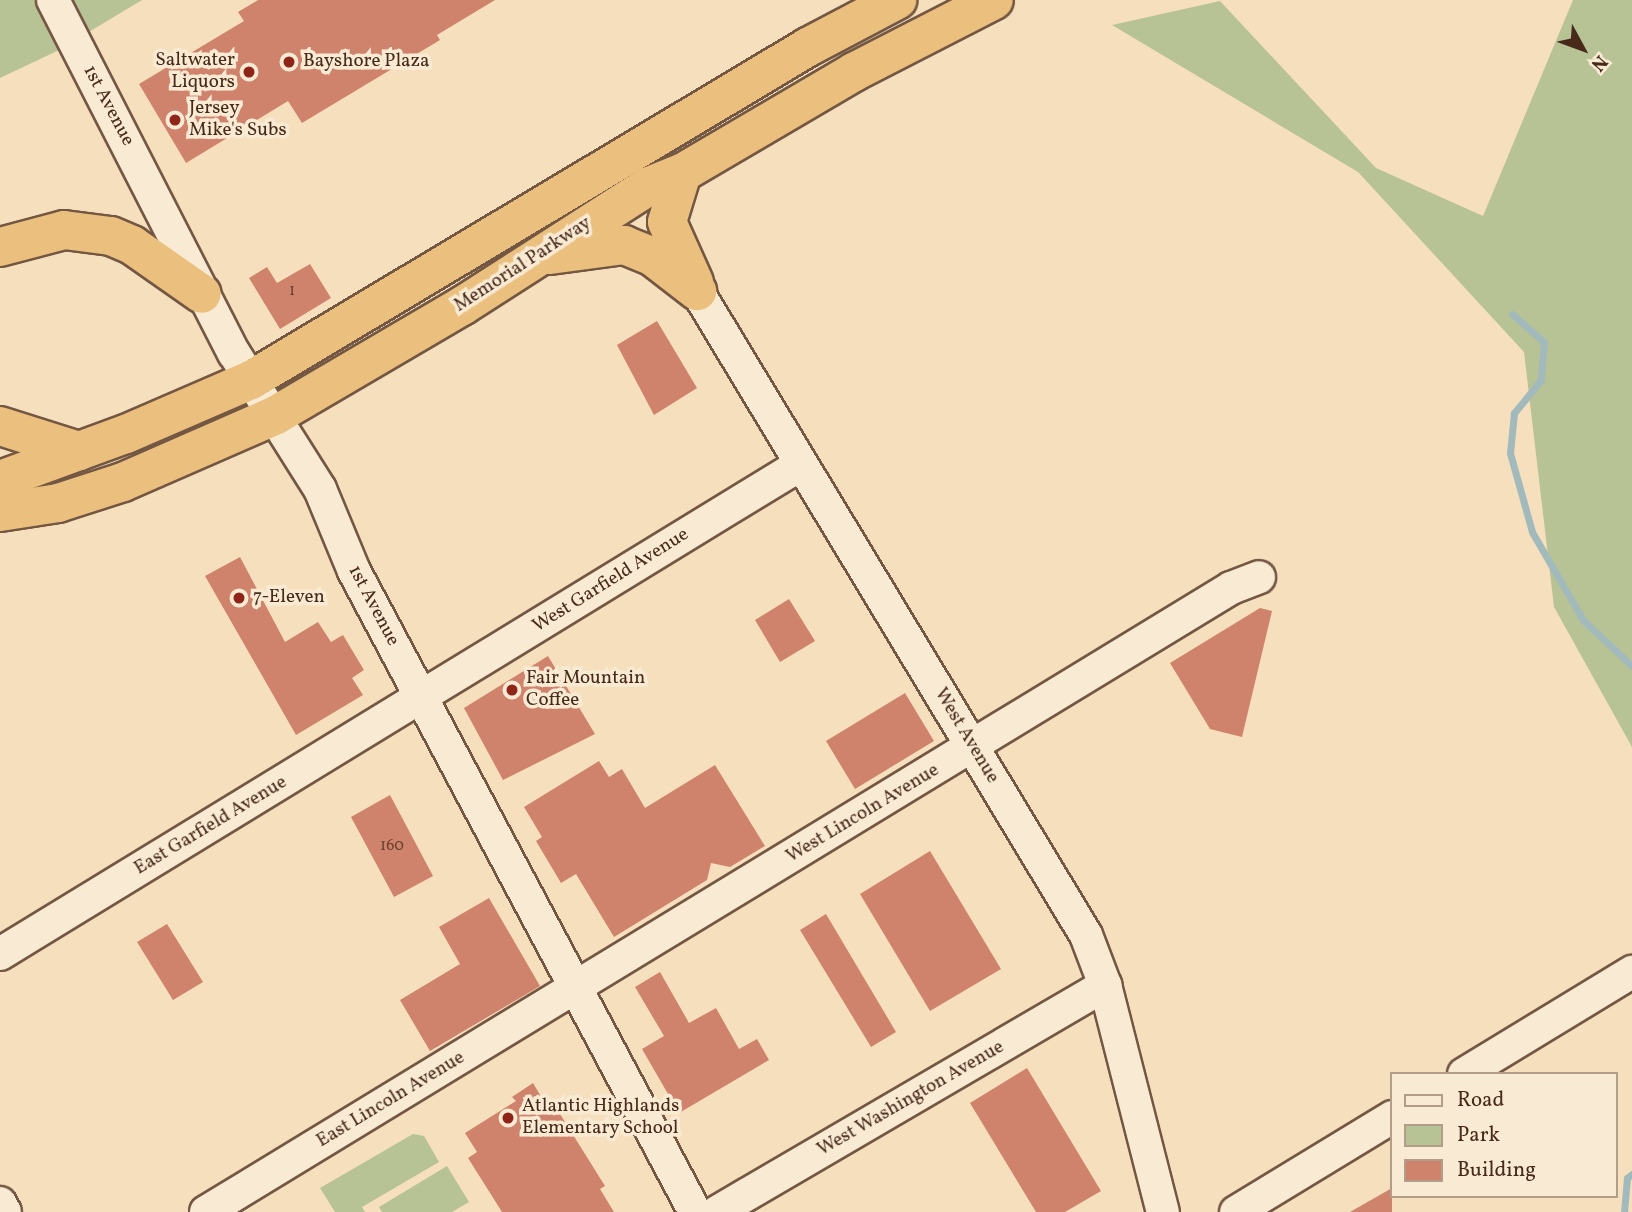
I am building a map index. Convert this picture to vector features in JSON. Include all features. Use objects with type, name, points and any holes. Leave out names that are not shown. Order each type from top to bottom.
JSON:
[{"type":"highway","name":"Memorial Parkway","points":[[0,480],[79,451],[251,380],[808,47],[897,0]]},
{"type":"highway","name":"Memorial Parkway","points":[[0,512],[58,503],[123,482],[276,415],[544,256],[581,226],[649,186],[682,173],[854,72],[994,0]]},
{"type":"highway","points":[[682,173],[667,222],[697,291]]},
{"type":"highway","points":[[0,247],[53,232],[100,234],[132,245],[202,294]]},
{"type":"highway","points":[[544,256],[624,245],[653,257],[697,291]]},
{"type":"highway","points":[[0,426],[79,451]]},
{"type":"street","name":"1st Avenue","points":[[53,0],[182,245],[202,294],[251,380],[276,415],[320,489],[354,571],[695,1212]]},
{"type":"street","name":"West Avenue","points":[[697,291],[1086,935],[1105,985],[1163,1212]]},
{"type":"street","name":"West Garfield Avenue","points":[[422,698],[800,464]]},
{"type":"street","name":"West Lincoln Avenue","points":[[575,989],[1231,588],[1259,577]]},
{"type":"street","name":"East Garfield Avenue","points":[[0,954],[422,698]]},
{"type":"street","points":[[1467,1072],[1622,978]]},
{"type":"street","name":"West Washington Avenue","points":[[717,1212],[1105,985]]},
{"type":"street","name":"East Lincoln Avenue","points":[[206,1212],[575,989]]},
{"type":"street","points":[[1236,1212],[1390,1118]]},
{"type":"street","points":[[0,1203],[5,1212]]},
{"type":"green space","points":[[0,0],[142,0],[57,51],[0,78]]},
{"type":"green space","points":[[1573,0],[1632,0],[1632,747],[1554,607],[1524,352],[1358,172],[1112,25],[1220,1],[1376,168],[1483,216]]},
{"type":"green space","points":[[413,1134],[424,1136],[439,1162],[362,1207],[365,1212],[335,1212],[320,1188]]},
{"type":"green space","points":[[447,1166],[469,1202],[452,1212],[382,1212],[379,1207]]},
{"type":"building","name":"Bayshore Plaza","points":[[258,0],[495,0],[437,35],[440,40],[302,123],[288,101],[186,163],[139,84],[244,21],[238,12]]},
{"type":"building","points":[[310,264],[331,298],[280,329],[249,278],[267,267],[277,283]]},
{"type":"building","points":[[657,321],[697,388],[654,415],[617,345]]},
{"type":"building","points":[[240,557],[285,642],[318,622],[331,642],[343,635],[364,670],[352,678],[363,695],[296,735],[205,576]]},
{"type":"building","points":[[789,599],[815,641],[780,662],[755,620]]},
{"type":"building","points":[[1260,608],[1272,611],[1242,737],[1210,729],[1170,663]]},
{"type":"building","points":[[548,656],[595,734],[503,780],[464,708]]},
{"type":"building","points":[[905,693],[934,741],[855,789],[826,741]]},
{"type":"building","points":[[599,761],[609,777],[622,769],[645,808],[715,765],[765,846],[730,867],[711,863],[707,880],[614,937],[576,874],[561,883],[536,841],[542,837],[524,807]]},
{"type":"building","points":[[390,795],[433,876],[394,897],[351,817]]},
{"type":"building","points":[[930,851],[1001,969],[930,1011],[860,894]]},
{"type":"building","points":[[489,898],[540,986],[430,1051],[400,1000],[460,964],[439,927]]},
{"type":"building","points":[[826,914],[896,1032],[871,1047],[800,930]]},
{"type":"building","points":[[167,924],[203,982],[173,1000],[137,942]]},
{"type":"building","points":[[660,972],[689,1023],[716,1008],[739,1049],[757,1039],[769,1060],[679,1113],[642,1049],[664,1036],[635,987]]},
{"type":"building","points":[[1027,1068],[1101,1191],[1065,1212],[1036,1212],[970,1103]]},
{"type":"building","points":[[533,1083],[549,1110],[555,1106],[605,1186],[600,1189],[614,1212],[502,1212],[468,1158],[477,1152],[465,1133],[516,1101],[512,1097]]},
{"type":"building","points":[[1390,1189],[1392,1212],[1350,1212]]},
{"type":"waterway","points":[[1512,314],[1544,342],[1541,380],[1514,413],[1510,453],[1532,532],[1583,620],[1632,666]]},
{"type":"waterway","points":[[1624,1212],[1627,1178],[1632,1174]]},
{"type":"place","name":"Bayshore Plaza","points":[[289,62]]},
{"type":"place","name":"Saltwater Liquors","points":[[249,72]]},
{"type":"place","name":"Jersey Mike's Subs","points":[[175,120]]},
{"type":"place","name":"7-Eleven","points":[[239,598]]},
{"type":"place","name":"Fair Mountain Coffee","points":[[512,690]]},
{"type":"place","name":"Atlantic Highlands Elementary School","points":[[508,1118]]}]
